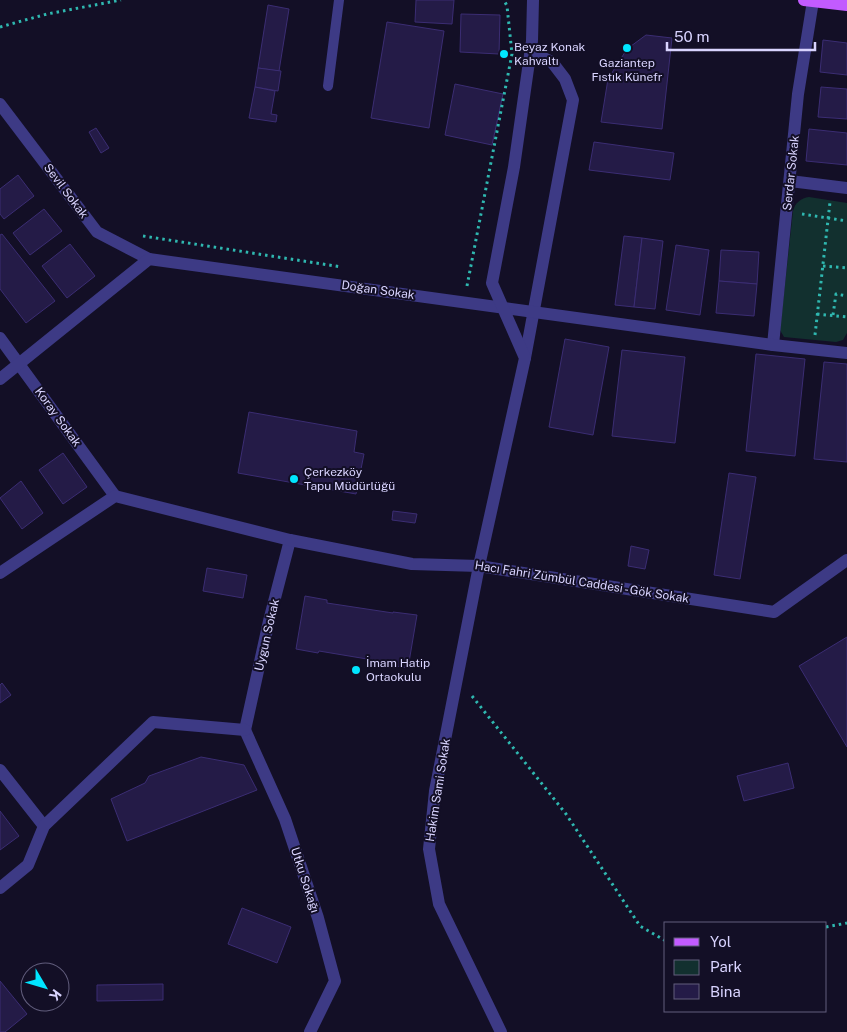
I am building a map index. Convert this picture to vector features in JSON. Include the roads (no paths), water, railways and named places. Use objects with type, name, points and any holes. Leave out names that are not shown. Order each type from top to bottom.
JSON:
[{"type":"main road","points":[[809,1],[847,5]]},
{"type":"street","points":[[525,358],[492,283],[514,167],[530,51],[533,0]]},
{"type":"street","name":"Serdar Sokak","points":[[773,345],[809,1]]},
{"type":"street","name":"Hakim Sami Sokak","points":[[500,1032],[439,904],[429,849],[435,790],[478,566],[525,358],[573,100],[565,79],[552,62],[530,51]]},
{"type":"street","name":"Sevil Sokak","points":[[0,104],[97,232],[149,259]]},
{"type":"street","points":[[790,181],[847,188]]},
{"type":"street","points":[[0,379],[149,259]]},
{"type":"street","name":"Doğan Sokak","points":[[149,259],[773,345],[847,353]]},
{"type":"street","name":"Koray Sokak","points":[[0,338],[115,496]]},
{"type":"street","points":[[0,573],[115,496]]},
{"type":"street","name":"Hacı Fahri Zümbül Caddesi - Gök Sokak","points":[[115,496],[290,540],[412,564],[478,566],[774,612],[847,560]]},
{"type":"street","name":"Uygun Sokak","points":[[245,730],[269,621],[290,540]]},
{"type":"street","points":[[0,888],[28,865],[44,826],[153,722],[245,730]]},
{"type":"street","name":"Utku Sokağı","points":[[245,730],[285,819],[318,918],[334,981],[310,1032]]},
{"type":"street","points":[[0,770],[44,826]]},
{"type":"lane","points":[[328,86],[339,0]]},
{"type":"place","name":"Gaziantep Fıstık Künefr","points":[[627,48]]},
{"type":"place","name":"Beyaz Konak Kahvaltı","points":[[504,54]]},
{"type":"place","name":"Çerkezköy Tapu Müdürlüğü","points":[[294,479]]},
{"type":"place","name":"İmam Hatip Ortaokulu","points":[[356,670]]}]
